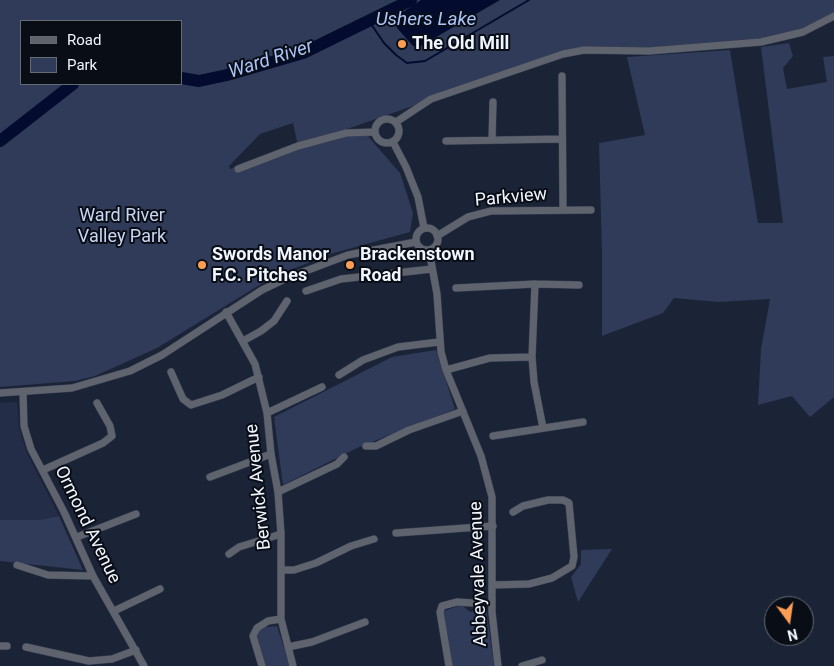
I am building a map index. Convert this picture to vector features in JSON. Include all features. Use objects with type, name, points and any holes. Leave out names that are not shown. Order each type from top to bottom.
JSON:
[{"type":"street","points":[[396,122],[431,99],[562,54],[584,50],[649,51],[761,42],[803,32],[834,16]]},
{"type":"street","name":"Parkview","points":[[562,76],[563,209]]},
{"type":"street","points":[[492,140],[493,102]]},
{"type":"street","points":[[393,142],[382,142],[376,132],[377,126],[381,121],[389,119],[396,122]]},
{"type":"street","points":[[393,142],[399,133],[396,122]]},
{"type":"street","points":[[238,169],[298,146],[346,133],[376,132]]},
{"type":"street","points":[[446,140],[562,139]]},
{"type":"street","points":[[393,142],[418,197],[424,228]]},
{"type":"street","name":"Parkview","points":[[437,236],[468,217],[491,212],[563,209],[591,210]]},
{"type":"street","points":[[424,228],[433,230],[437,236],[435,246],[429,250],[419,248],[416,242],[416,235],[424,228]]},
{"type":"street","points":[[0,393],[72,388],[130,372],[162,355],[262,290],[318,265],[377,248],[416,242]]},
{"type":"street","name":"Abbeyvale Avenue","points":[[429,250],[438,294],[439,342],[446,370],[489,480],[494,512],[492,612],[498,666]]},
{"type":"street","points":[[306,291],[341,279],[432,269]]},
{"type":"street","points":[[456,288],[536,284],[579,285]]},
{"type":"street","points":[[536,284],[532,357],[543,428]]},
{"type":"street","points":[[243,340],[261,331],[274,321],[287,301]]},
{"type":"street","name":"Berwick Avenue","points":[[226,312],[243,340],[260,377],[267,413],[271,454],[278,492],[281,534],[281,619],[293,666]]},
{"type":"street","points":[[340,375],[363,360],[398,348],[439,342]]},
{"type":"street","points":[[446,370],[490,358],[532,357]]},
{"type":"street","points":[[171,372],[183,400],[191,405],[222,395],[260,377]]},
{"type":"street","points":[[267,413],[322,387]]},
{"type":"street","name":"Ormond Avenue","points":[[24,392],[24,426],[31,449],[77,537],[93,576],[144,666]]},
{"type":"street","points":[[43,470],[103,443],[112,436],[110,426],[97,403]]},
{"type":"street","points":[[366,446],[376,446],[409,430],[463,411]]},
{"type":"street","points":[[493,436],[583,422]]},
{"type":"street","points":[[210,477],[271,454]]},
{"type":"street","points":[[278,492],[336,464],[344,457]]},
{"type":"street","points":[[492,585],[529,584],[552,578],[572,566],[574,557],[568,503],[563,500],[548,500],[523,506],[513,512]]},
{"type":"street","points":[[77,537],[136,514]]},
{"type":"street","points":[[396,533],[493,526]]},
{"type":"street","points":[[229,554],[238,547],[281,534]]},
{"type":"street","points":[[282,570],[294,570],[351,546],[374,539]]},
{"type":"street","points":[[18,565],[48,575],[93,576]]},
{"type":"street","points":[[114,611],[160,590]]},
{"type":"street","points":[[449,666],[440,612],[442,606],[457,602],[473,603]]},
{"type":"street","points":[[262,666],[253,636],[257,628],[268,621],[281,619]]},
{"type":"street","points":[[288,648],[312,642],[365,622]]},
{"type":"street","points":[[26,647],[89,661],[112,659],[136,650]]},
{"type":"street","points":[[522,666],[542,660]]},
{"type":"shaded area","points":[[17,402],[19,428],[27,453],[59,516],[39,520],[0,520],[0,403]]},
{"type":"green space","name":"Ward River Valley Park","points":[[0,0],[834,0],[834,16],[803,32],[723,45],[584,50],[530,65],[310,142],[345,132],[366,134],[400,173],[413,213],[410,232],[334,253],[274,276],[157,348],[95,376],[75,381],[0,387]],"holes":[[[293,123],[298,146],[230,169],[229,166],[260,134]]]},
{"type":"green space","points":[[789,43],[793,56],[783,68],[787,89],[827,82],[823,57],[834,56],[834,397],[810,417],[792,396],[758,405],[761,349],[770,299],[718,302],[674,298],[663,313],[602,336],[599,143],[645,135],[627,57],[730,50],[758,223],[783,223],[761,47]]},
{"type":"green space","points":[[436,350],[455,409],[357,448],[283,485],[274,417],[392,357]]},
{"type":"green space","points":[[59,516],[83,570],[0,561],[0,520],[39,520]]},
{"type":"green space","points":[[612,549],[578,602],[571,577],[581,564],[581,550]]},
{"type":"green space","points":[[462,605],[470,612],[486,607],[494,666],[452,666],[440,612]]},
{"type":"green space","points":[[277,626],[290,666],[264,666],[257,637],[260,630],[266,627]]},
{"type":"water","name":"Ushers Lake","points":[[421,0],[500,0],[419,47],[413,46],[397,28],[399,15]]},
{"type":"waterway","name":"Ward River","points":[[182,78],[199,81],[303,53],[411,0]]},
{"type":"waterway","points":[[369,21],[384,43],[407,63],[425,61],[529,0]]},
{"type":"waterway","name":"Ward River","points":[[0,141],[72,85]]},
{"type":"place","name":"The Old Mill","points":[[402,44]]},
{"type":"place","name":"Swords Manor F.C. Pitches","points":[[202,265]]},
{"type":"place","name":"Brackenstown Road","points":[[350,265]]}]
